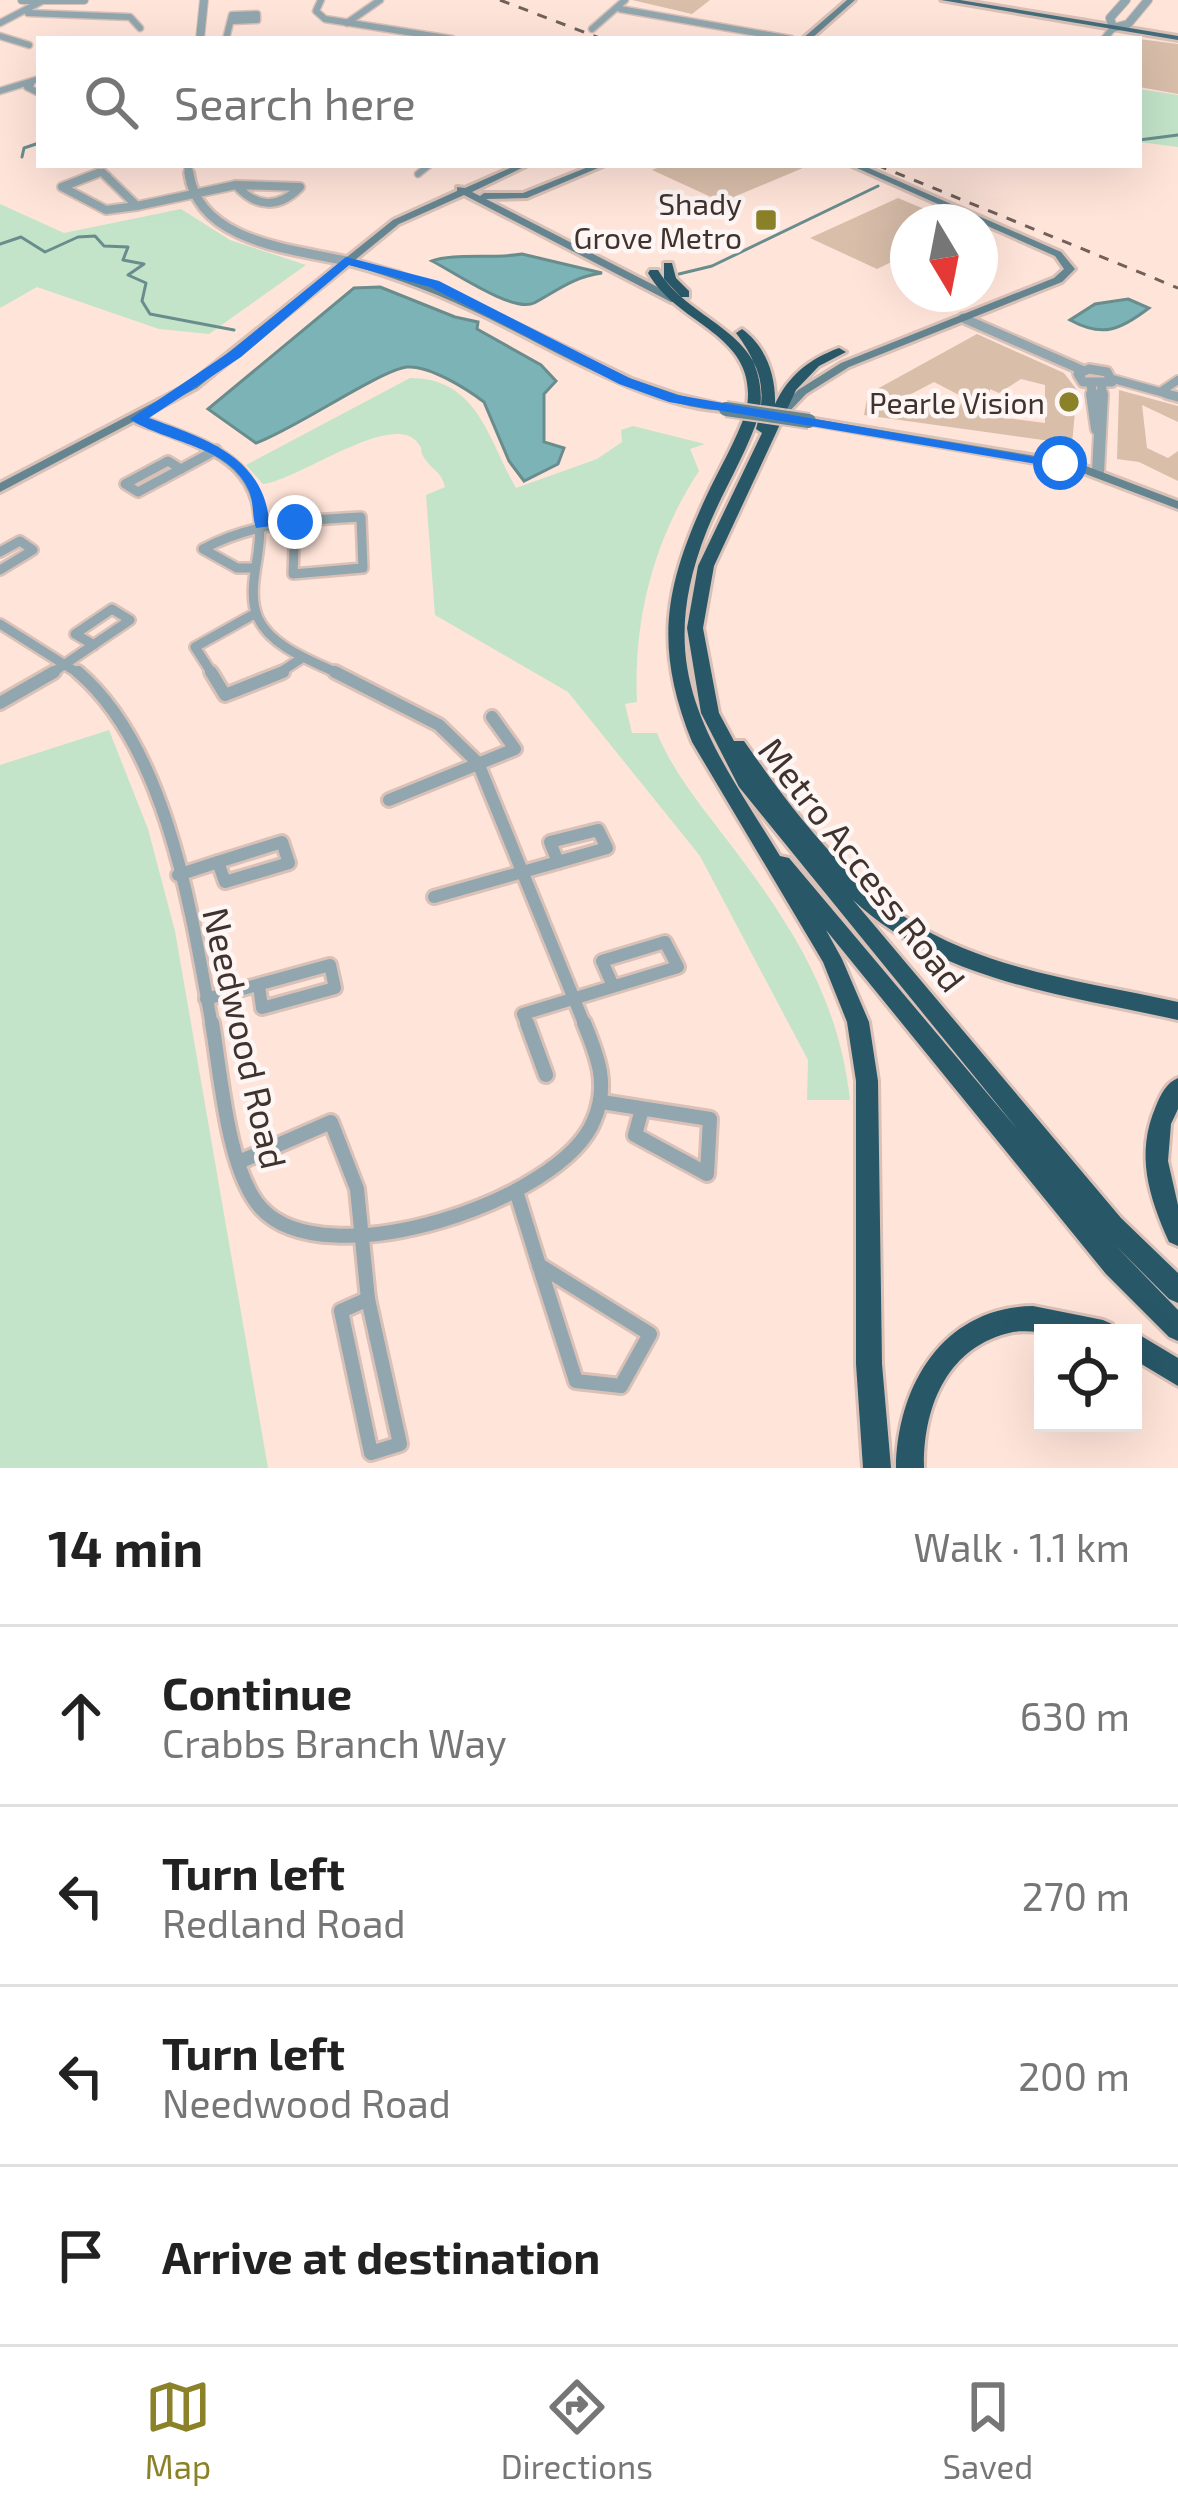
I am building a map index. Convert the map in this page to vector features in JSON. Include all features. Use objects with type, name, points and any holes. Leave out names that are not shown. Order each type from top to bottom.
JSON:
[{"type":"highway","points":[[675,300],[661,269],[674,286],[730,321],[750,342],[769,384],[770,410],[720,532]]},
{"type":"highway","name":"Metro Access Road","points":[[675,300],[731,338],[745,357],[755,392],[741,440],[684,562],[673,628],[683,704],[742,812],[1100,1248],[1178,1328]]},
{"type":"highway","points":[[782,412],[790,388],[805,371],[839,352]]},
{"type":"highway","name":"Metro Access Road","points":[[782,412],[720,532],[697,603],[701,671],[710,713],[746,782],[1112,1226],[1178,1290]]},
{"type":"highway","points":[[701,671],[751,766],[852,885],[892,921],[964,957],[1178,1011]]},
{"type":"highway","points":[[742,812],[832,959],[858,1022],[867,1082],[870,1388],[878,1468]]},
{"type":"highway","points":[[1178,1088],[1161,1121],[1154,1168],[1178,1234]]},
{"type":"highway","points":[[910,1468],[908,1436],[915,1403],[932,1373],[966,1338],[1014,1319],[1046,1324]]},
{"type":"highway","points":[[1142,1350],[1178,1373]]},
{"type":"main road","points":[[809,36],[851,0]]},
{"type":"main road","points":[[945,0],[1178,35]]},
{"type":"main road","points":[[978,0],[1178,35]]},
{"type":"main road","points":[[0,488],[137,419],[236,354],[396,222],[516,168]]},
{"type":"main road","points":[[517,218],[511,207],[524,196],[594,168]]},
{"type":"main road","name":"Metro Access Road","points":[[861,168],[944,204]]},
{"type":"main road","points":[[463,188],[489,197],[524,196]]},
{"type":"main road","name":"Metro Access Road","points":[[463,188],[675,300]]},
{"type":"main road","name":"Metro Access Road","points":[[998,227],[1051,250],[1069,264],[1066,277],[998,304]]},
{"type":"main road","points":[[346,260],[435,284],[644,389],[726,409],[1098,467],[1178,493]]},
{"type":"main road","name":"Metro Access Road","points":[[782,412],[833,371],[977,312]]},
{"type":"main road","points":[[1098,467],[1178,505]]},
{"type":"street","points":[[22,0],[84,0]]},
{"type":"street","points":[[0,23],[28,13],[44,0]]},
{"type":"street","points":[[200,36],[203,0]]},
{"type":"street","points":[[322,0],[320,16],[430,36]]},
{"type":"street","points":[[347,23],[380,0]]},
{"type":"street","points":[[592,29],[625,0]]},
{"type":"street","points":[[1105,36],[1126,0]]},
{"type":"street","points":[[1128,24],[1148,0]]},
{"type":"street","points":[[620,8],[774,36]]},
{"type":"street","points":[[28,13],[130,17],[140,28]]},
{"type":"street","points":[[227,36],[232,21]]},
{"type":"street","points":[[0,36],[28,45]]},
{"type":"street","points":[[0,91],[36,85]]},
{"type":"street","points":[[188,168],[191,194],[206,214],[226,226],[346,260]]},
{"type":"street","points":[[418,174],[425,168]]},
{"type":"street","points":[[136,206],[118,182],[101,172],[62,187],[106,210],[136,206],[236,185],[300,188],[291,198],[264,205],[251,201],[236,185]]},
{"type":"street","points":[[977,312],[986,326]]},
{"type":"street","points":[[963,318],[1082,370],[1103,370],[1098,467]]},
{"type":"street","points":[[1082,370],[1078,377],[1162,390],[1178,397]]},
{"type":"street","points":[[1162,390],[1178,380]]},
{"type":"street","points":[[137,419],[216,450],[258,491],[262,525],[254,568],[256,613],[278,643],[439,725],[478,764],[601,1065],[602,1102],[710,1118],[707,1174],[635,1136],[642,1109]]},
{"type":"street","points":[[181,469],[168,461],[125,484],[138,492],[181,469],[216,450]]},
{"type":"street","points":[[254,568],[237,568],[203,549],[238,528],[295,522],[361,517],[363,568],[293,574],[295,522]]},
{"type":"street","points":[[0,552],[20,541],[33,550],[0,570]]},
{"type":"street","points":[[0,703],[66,664],[94,645],[130,620],[112,609],[75,634],[94,645]]},
{"type":"street","points":[[256,613],[195,647],[225,695],[289,670],[302,658]]},
{"type":"street","name":"Needwood Road","points":[[0,624],[66,664],[98,691],[129,738],[178,875],[239,1162],[259,1208],[275,1221],[333,1240],[363,1239],[516,1191],[569,1159],[591,1130],[602,1102]]},
{"type":"street","points":[[389,800],[515,749],[492,717]]},
{"type":"street","points":[[178,875],[218,862],[282,842],[289,863],[225,882],[218,862]]},
{"type":"street","points":[[434,897],[558,862]]},
{"type":"street","points":[[546,1075],[523,1014],[678,967],[665,942],[602,961],[613,986]]},
{"type":"street","points":[[206,999],[330,965],[335,988],[262,1008],[259,985]]},
{"type":"street","points":[[239,1162],[331,1122],[357,1189],[361,1268],[368,1299],[400,1444],[371,1453],[340,1311],[368,1299]]},
{"type":"street","points":[[516,1191],[539,1265],[576,1381],[621,1386],[650,1334],[539,1265]]},
{"type":"green space","points":[[1142,89],[1178,95],[1178,147],[1142,142]]},
{"type":"green space","points":[[0,204],[64,233],[181,209],[230,240],[306,265],[209,334],[159,329],[37,287],[0,308]]},
{"type":"green space","points":[[410,378],[451,388],[466,400],[516,488],[597,459],[622,442],[621,430],[633,426],[705,444],[690,449],[699,471],[659,552],[643,611],[637,702],[625,704],[632,733],[657,733],[682,779],[794,937],[836,1030],[850,1100],[807,1100],[808,1060],[700,856],[568,692],[435,615],[426,495],[445,487],[417,442],[404,435],[387,435],[263,484],[246,465]]},
{"type":"green space","points":[[109,730],[148,829],[175,931],[268,1468],[0,1468],[0,765]]},
{"type":"water","points":[[522,254],[602,273],[524,305],[498,297],[432,261],[451,257]]},
{"type":"water","points":[[380,287],[478,322],[477,329],[541,365],[556,381],[544,394],[544,442],[564,448],[558,464],[524,481],[509,461],[484,402],[416,367],[378,378],[256,443],[208,409],[354,288]]},
{"type":"water","points":[[1128,299],[1149,308],[1111,329],[1092,329],[1070,320],[1095,304]]},
{"type":"building","points":[[632,0],[710,0],[692,14]]},
{"type":"building","points":[[1142,39],[1178,44],[1178,94],[1142,88]]},
{"type":"building","points":[[657,168],[803,168],[722,202],[652,170]]},
{"type":"building","points":[[898,198],[912,204],[890,204],[890,263],[877,269],[810,238]]},
{"type":"building","points":[[977,334],[1064,373],[1077,390],[1072,444],[864,415],[868,394]],"holes":[[[1021,379],[1045,385],[1045,423],[990,416],[990,389],[999,393]],[[934,382],[963,397],[958,412],[896,402]]]},
{"type":"building","points":[[1119,390],[1178,406],[1178,422],[1142,405],[1147,448],[1168,458],[1178,451],[1178,481],[1139,462],[1117,459]]},
{"type":"waterway","points":[[1142,140],[1178,135]]},
{"type":"waterway","points":[[22,157],[24,148],[36,144]]},
{"type":"waterway","points":[[679,274],[712,266],[878,186]]},
{"type":"waterway","points":[[0,244],[21,237],[45,252],[78,237],[95,236],[104,246],[128,247],[123,260],[144,264],[128,275],[146,283],[142,301],[150,314],[234,330]]},
{"type":"railway","points":[[500,0],[594,36]]},
{"type":"railway","points":[[884,168],[1178,288]]},
{"type":"place","name":"Shady Grove Metro","points":[[766,220]]},
{"type":"place","name":"Pearle Vision","points":[[1069,402]]},
{"type":"route","points":[[295,522],[262,525],[258,491],[239,467],[206,445],[137,419],[236,354],[346,260],[435,284],[624,381],[674,399],[1060,463]]}]
